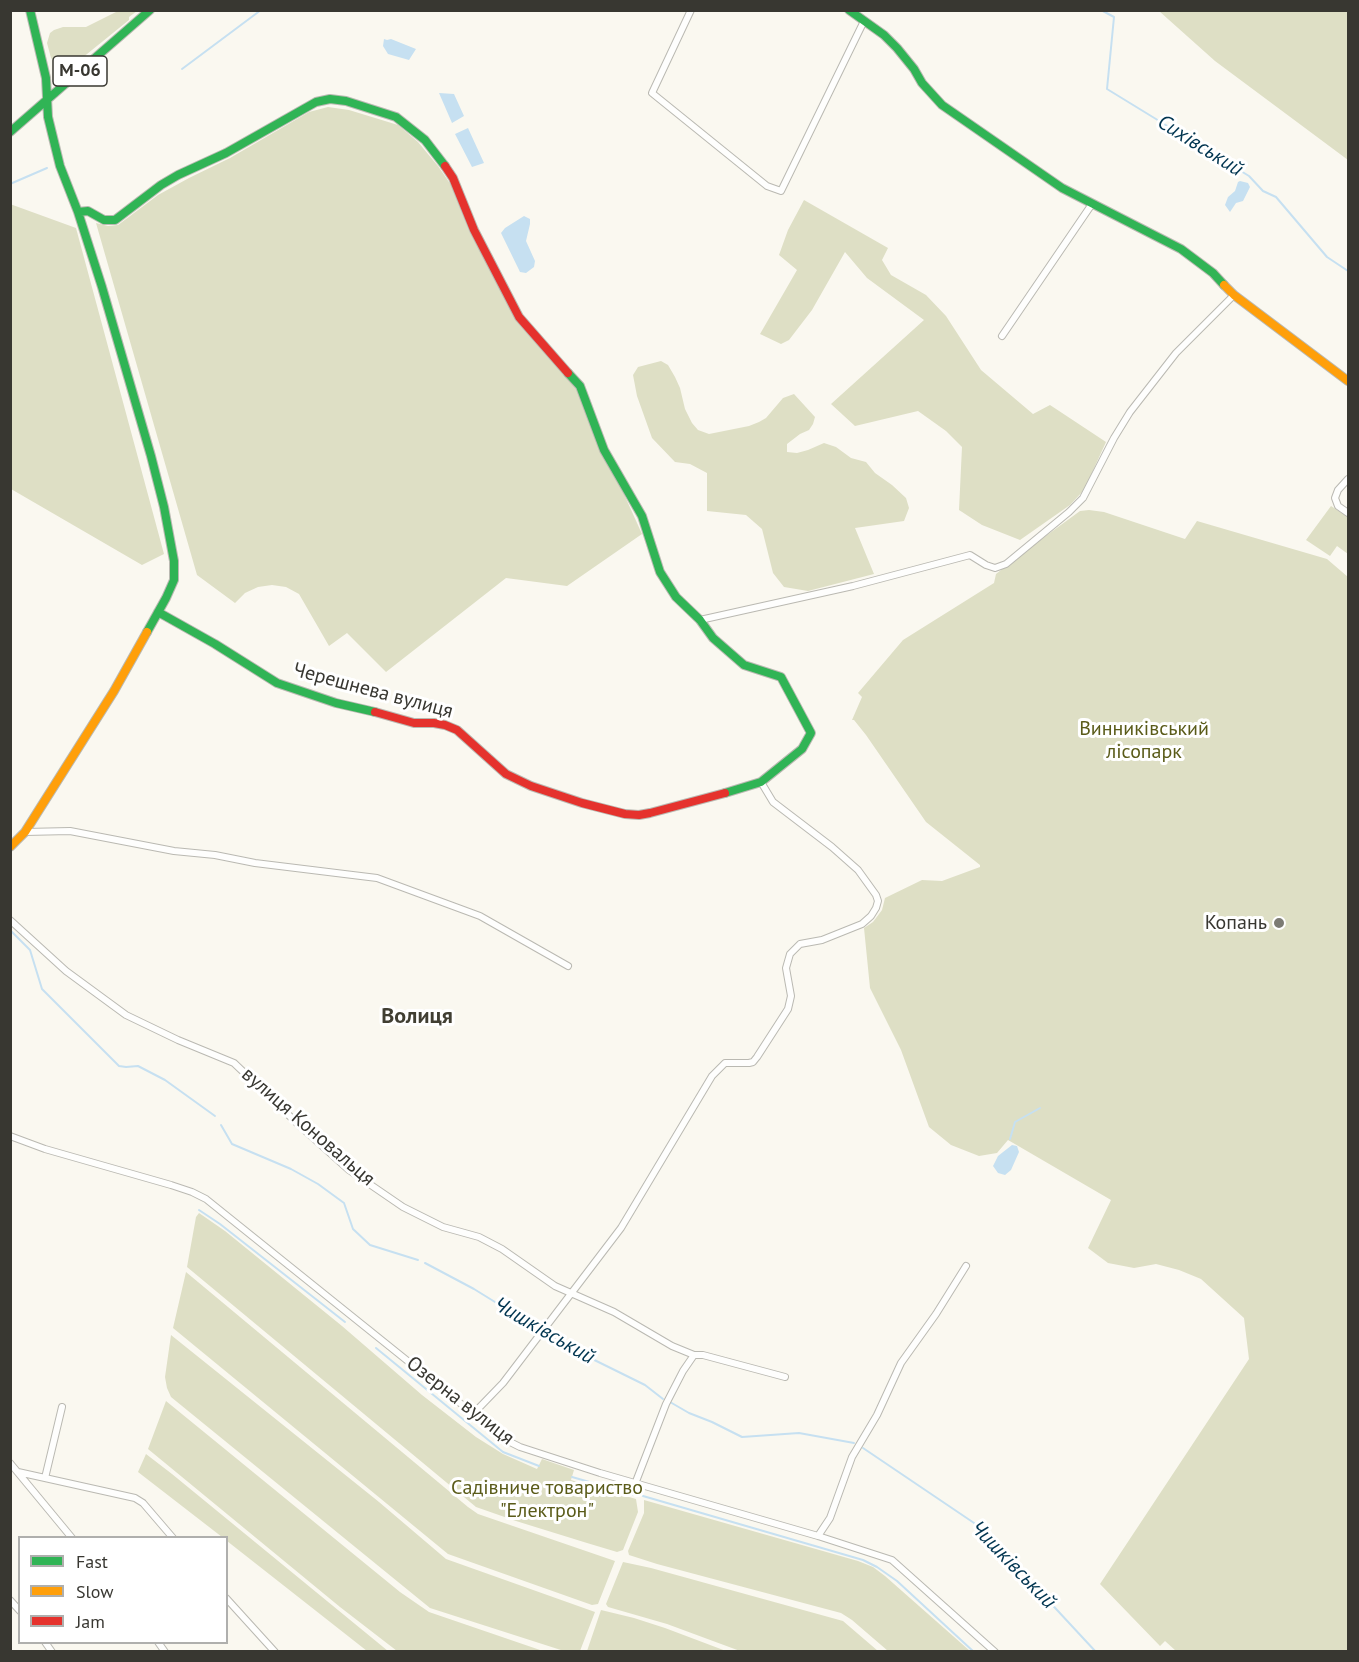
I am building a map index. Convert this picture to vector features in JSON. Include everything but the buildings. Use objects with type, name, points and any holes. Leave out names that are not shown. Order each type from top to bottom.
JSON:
[{"type":"main road","points":[[10,847],[25,832],[114,691],[174,580],[174,561],[164,507],[102,287],[78,212],[60,166],[48,117],[46,78],[30,10]]},
{"type":"main road","name":"М-06","points":[[10,132],[150,10]]},
{"type":"main road","points":[[849,10],[884,35],[897,48],[922,83],[942,105],[1062,188],[1181,249],[1213,273],[1234,295],[1348,381]]},
{"type":"main road","points":[[78,212],[88,211],[105,220],[115,220],[178,175],[226,153],[316,102],[330,99],[346,100],[396,117],[425,140],[453,178],[474,230],[519,317],[580,386],[604,450],[642,516],[660,572],[676,597],[700,620]]},
{"type":"main road","name":"Черешнева вулиця","points":[[158,612],[277,683],[336,703],[414,723],[444,725],[457,730],[506,774],[531,786],[625,814],[650,813],[761,782],[802,749],[811,733],[782,677],[744,664],[713,638],[700,620]]},
{"type":"street","points":[[691,10],[652,93],[767,186],[781,191],[864,21]]},
{"type":"street","points":[[1002,336],[1092,204]]},
{"type":"street","points":[[700,620],[853,586],[970,555],[995,568],[1006,564],[1083,498],[1130,412],[1176,353],[1234,295]]},
{"type":"street","points":[[1348,479],[1338,490],[1335,498],[1338,506],[1348,513]]},
{"type":"street","points":[[474,1413],[503,1383],[621,1228],[712,1076],[725,1063],[749,1064],[753,1062],[788,1009],[791,996],[786,968],[790,954],[800,944],[822,940],[862,924],[876,908],[878,902],[876,895],[858,870],[773,802],[761,782]]},
{"type":"street","points":[[25,832],[70,831],[174,851],[377,878],[480,916],[568,966]]},
{"type":"street","name":"вулиця Коновальця","points":[[10,920],[66,970],[126,1015],[234,1063],[350,1170],[403,1207],[443,1227],[479,1237],[555,1286],[614,1312],[672,1346],[694,1355],[703,1355],[784,1377]]},
{"type":"street","name":"Озерна вулиця","points":[[10,1136],[45,1149],[171,1185],[206,1199],[500,1436],[520,1447],[635,1484],[818,1536],[892,1560],[995,1652]]},
{"type":"street","points":[[818,1536],[830,1518],[852,1457],[878,1414],[901,1363],[966,1266]]},
{"type":"street","points":[[635,1484],[666,1404],[694,1355]]},
{"type":"street","points":[[45,1478],[62,1407]]},
{"type":"street","points":[[10,1463],[70,1536]]},
{"type":"street","points":[[18,1472],[135,1498],[143,1503],[171,1536]]},
{"type":"street","points":[[228,1600],[275,1652]]},
{"type":"green space","points":[[118,11],[137,11],[71,67],[62,68],[51,58],[47,43],[50,33],[54,30],[63,27],[86,27]]},
{"type":"green space","points":[[1159,11],[1348,11],[1348,160],[1215,61]]},
{"type":"green space","points":[[328,107],[349,110],[398,125],[418,142],[438,166],[451,185],[470,233],[517,318],[577,390],[642,534],[567,586],[506,578],[386,672],[347,633],[329,646],[299,594],[286,587],[272,585],[258,587],[245,593],[235,603],[197,575],[96,223],[108,226],[118,225],[158,195],[230,158],[309,112]]},
{"type":"green space","points":[[804,200],[888,248],[882,260],[891,275],[926,295],[946,316],[981,370],[1033,414],[1050,405],[1106,442],[1084,490],[1070,505],[1020,540],[982,525],[959,510],[962,447],[946,431],[918,411],[855,426],[831,404],[924,320],[867,278],[845,252],[812,310],[789,340],[781,344],[760,334],[797,270],[779,255],[788,230]]},
{"type":"green space","points":[[10,204],[76,228],[164,554],[142,565],[11,489]]},
{"type":"green space","points":[[661,361],[668,365],[675,377],[685,409],[698,430],[709,434],[749,426],[766,418],[783,398],[794,394],[815,417],[809,430],[787,444],[787,452],[797,453],[824,443],[836,447],[851,458],[866,462],[875,473],[906,498],[909,508],[904,521],[855,528],[874,574],[808,591],[784,587],[773,573],[762,529],[746,515],[707,511],[707,473],[690,464],[675,462],[652,438],[637,396],[633,375],[638,367]]},
{"type":"green space","points":[[1331,506],[1348,517],[1348,554],[1337,546],[1330,556],[1306,540]]},
{"type":"green space","name":"Винниківський лісопарк","points":[[1080,511],[1104,512],[1185,539],[1197,521],[1327,559],[1348,577],[1348,1651],[1176,1651],[1165,1641],[1160,1646],[1100,1584],[1249,1359],[1244,1318],[1201,1279],[1156,1264],[1134,1268],[1108,1263],[1088,1248],[1111,1200],[1008,1140],[997,1153],[979,1156],[951,1145],[929,1127],[901,1050],[870,988],[864,928],[873,922],[882,910],[885,898],[922,880],[942,881],[980,867],[980,865],[926,822],[866,735],[852,720],[862,697],[858,693],[903,640],[994,583],[996,574],[1002,568]]},
{"type":"green space","name":"Садівниче товариство \"Електрон\"","points":[[199,1213],[225,1231],[476,1437],[503,1454],[537,1469],[542,1459],[574,1470],[571,1480],[636,1499],[638,1512],[623,1550],[617,1552],[476,1507],[187,1267],[196,1217]]},
{"type":"green space","name":"Садівниче товариство \"Електрон\"","points":[[186,1272],[478,1514],[615,1561],[598,1604],[592,1605],[448,1554],[173,1328]]},
{"type":"green space","name":"Садівниче товариство \"Електрон\"","points":[[171,1335],[379,1502],[446,1559],[595,1612],[580,1651],[564,1651],[430,1608],[171,1397],[165,1377]]},
{"type":"green space","points":[[166,1401],[400,1592],[429,1612],[543,1651],[397,1651],[148,1449]]},
{"type":"green space","points":[[146,1454],[388,1651],[367,1651],[228,1542],[228,1536],[221,1536],[138,1472]]},
{"type":"green space","name":"Садівниче товариство \"Електрон\"","points":[[644,1500],[873,1567],[970,1651],[888,1651],[841,1613],[629,1555],[628,1551],[644,1513]]},
{"type":"green space","name":"Садівниче товариство \"Електрон\"","points":[[623,1562],[843,1621],[878,1651],[740,1651],[667,1624],[608,1607],[606,1604]]},
{"type":"green space","points":[[601,1610],[665,1628],[726,1651],[587,1651]]},
{"type":"water","points":[[384,39],[391,39],[416,49],[409,60],[388,54],[383,46]]},
{"type":"water","points":[[439,93],[454,94],[464,116],[452,123]]},
{"type":"water","points":[[468,128],[484,163],[472,167],[455,134]]},
{"type":"water","points":[[1240,181],[1248,183],[1250,187],[1243,201],[1236,203],[1230,212],[1225,205]]},
{"type":"water","points":[[524,216],[530,219],[526,241],[535,261],[534,267],[526,273],[520,272],[501,233]]},
{"type":"water","points":[[1012,1145],[1017,1146],[1019,1152],[1011,1170],[1005,1175],[998,1173],[993,1166],[998,1156]]},
{"type":"waterway","name":"Сихівський","points":[[182,69],[261,10]]},
{"type":"waterway","name":"Сихівський","points":[[1101,10],[1114,17],[1107,89],[1249,176],[1263,191],[1276,197],[1327,257],[1348,271]]},
{"type":"waterway","name":"Сихівський","points":[[10,184],[47,168]]},
{"type":"waterway","name":"Чишківський","points":[[10,930],[30,950],[42,989],[119,1066],[138,1066],[165,1080],[215,1116]]},
{"type":"waterway","points":[[1010,1139],[1015,1122],[1040,1108]]},
{"type":"waterway","name":"Чишківський","points":[[221,1125],[232,1144],[291,1169],[318,1184],[344,1203],[353,1229],[370,1245],[418,1260]]},
{"type":"waterway","points":[[199,1210],[345,1322]]},
{"type":"waterway","name":"Чишківський","points":[[425,1263],[474,1289],[566,1346],[645,1385],[663,1399]]},
{"type":"waterway","points":[[376,1348],[503,1452],[539,1466]]},
{"type":"waterway","name":"Чишківський","points":[[670,1402],[742,1437],[799,1433],[854,1443]]},
{"type":"waterway","name":"Чишківський","points":[[863,1448],[980,1527],[1096,1652]]},
{"type":"waterway","points":[[572,1477],[635,1495]]},
{"type":"waterway","points":[[643,1496],[863,1560],[897,1581],[974,1652]]},
{"type":"traffic: fast","points":[[30,10],[46,78],[48,117],[60,166],[78,212],[102,287],[164,507],[174,561],[174,580],[147,632]]},
{"type":"traffic: fast","points":[[10,132],[150,10]]},
{"type":"traffic: fast","points":[[849,10],[884,35],[897,48],[922,83],[942,105],[1062,188],[1181,249],[1213,273],[1224,285]]},
{"type":"traffic: fast","points":[[78,212],[88,211],[104,220],[115,220],[178,175],[226,153],[316,102],[330,99],[346,101],[396,117],[425,140],[445,166]]},
{"type":"traffic: fast","points":[[568,373],[580,386],[604,450],[642,516],[660,572],[676,597],[700,620],[713,638],[744,665],[781,677],[811,733],[802,749],[761,782],[725,793]]},
{"type":"traffic: fast","points":[[158,612],[277,683],[336,703],[375,712]]},
{"type":"traffic: slow","points":[[1224,285],[1348,381]]},
{"type":"traffic: slow","points":[[10,847],[25,832],[114,691],[147,632]]},
{"type":"traffic: jam","points":[[445,166],[453,178],[474,230],[519,317],[568,373]]},
{"type":"traffic: jam","points":[[375,712],[414,723],[445,725],[457,730],[506,774],[531,786],[625,814],[650,813],[725,793]]},
{"type":"place","name":"Копань","points":[[1279,923]]},
{"type":"district","name":"Волиця","points":[[417,1017]]}]
